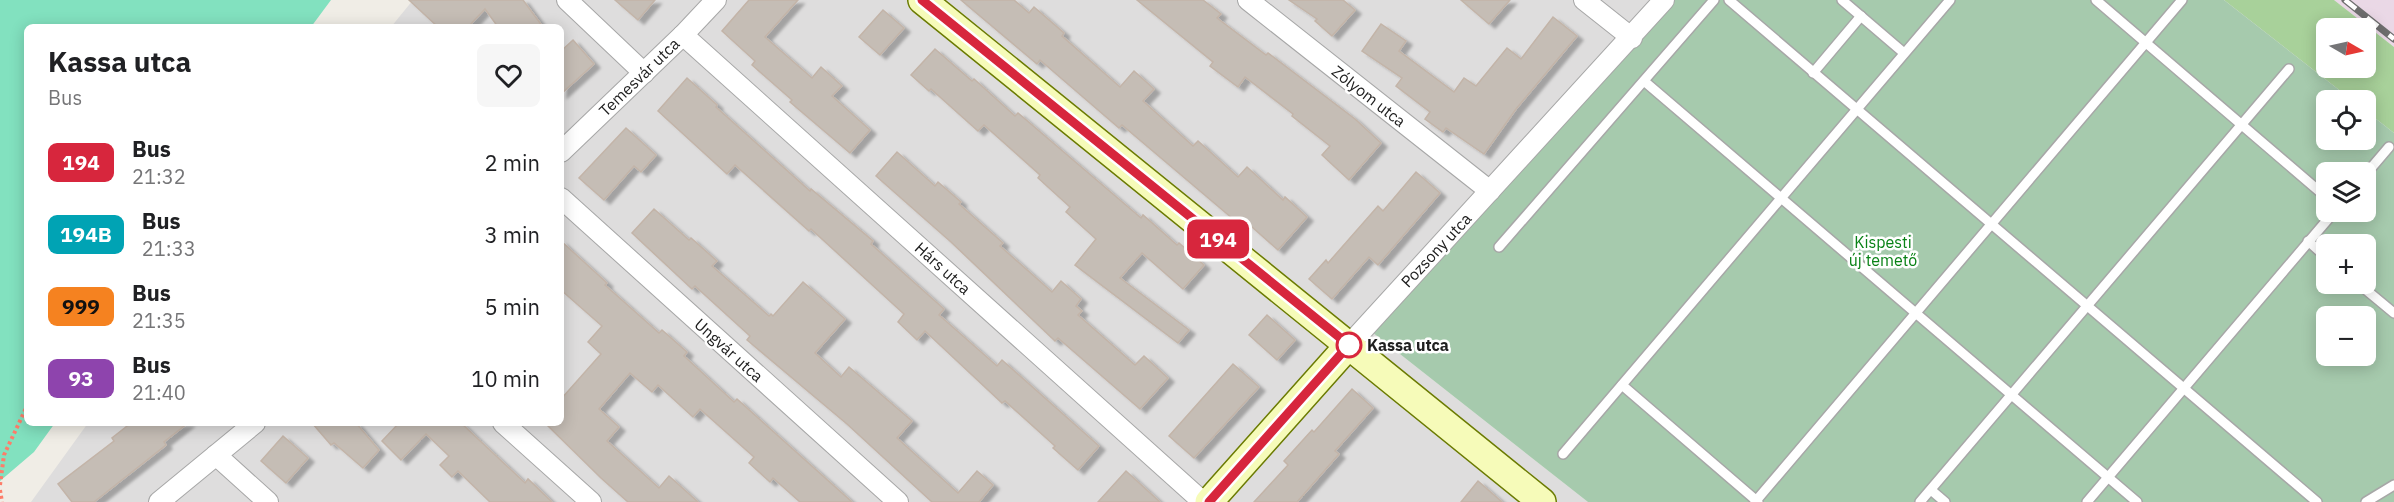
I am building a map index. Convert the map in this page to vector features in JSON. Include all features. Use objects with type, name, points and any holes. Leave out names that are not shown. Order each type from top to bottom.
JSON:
[{"type":"street","points":[[567,0],[644,73]]},
{"type":"street","name":"Temesvár utca","points":[[564,149],[683,35],[716,0]]},
{"type":"street","points":[[922,0],[1542,502]]},
{"type":"street","name":"Zólyom utca","points":[[1248,0],[1490,191]]},
{"type":"street","points":[[1584,0],[1632,38]]},
{"type":"street","name":"Pozsony utca","points":[[1209,502],[1349,345],[1632,38],[1664,0]]},
{"type":"street","name":"Hárs utca","points":[[683,35],[1203,502]]},
{"type":"street","name":"Ungvár utca","points":[[564,201],[898,502]]},
{"type":"street","points":[[159,502],[251,426]]},
{"type":"street","points":[[506,426],[591,502]]},
{"type":"street","points":[[216,455],[268,502]]},
{"type":"lane","points":[[1499,247],[1714,0]]},
{"type":"lane","points":[[1729,0],[2317,502]]},
{"type":"lane","points":[[1842,0],[1904,53]]},
{"type":"lane","points":[[1563,454],[1950,0]]},
{"type":"lane","points":[[2096,0],[2316,188]]},
{"type":"lane","points":[[1622,385],[1757,502],[2182,0]]},
{"type":"lane","points":[[1813,73],[1861,16]]},
{"type":"lane","points":[[1920,502],[2289,69]]},
{"type":"lane","points":[[1644,81],[2137,502]]},
{"type":"lane","points":[[2376,162],[2389,147]]},
{"type":"lane","points":[[2086,502],[2325,222]]},
{"type":"lane","points":[[2308,241],[2316,248]]},
{"type":"lane","points":[[2371,294],[2394,313]]},
{"type":"lane","points":[[2366,502],[2394,485]]},
{"type":"lane","points":[[1931,489],[1945,502]]},
{"type":"path","points":[[0,485],[4,455],[24,412]]},
{"type":"path","points":[[0,490],[2,502]]},
{"type":"shaded area","points":[[413,0],[1660,0],[1372,332],[1588,502],[31,502],[86,426],[564,426],[564,24],[393,24]]},
{"type":"shaded area","points":[[2334,0],[2394,0],[2394,47],[2376,33],[2376,18],[2357,18]]},
{"type":"green space","points":[[0,0],[331,0],[313,24],[24,24],[24,426],[53,426],[34,452],[0,481]]},
{"type":"green space","name":"Kispesti új temető","points":[[1660,0],[2224,0],[2316,72],[2316,78],[2324,78],[2339,90],[2316,90],[2316,150],[2376,150],[2376,119],[2394,133],[2394,502],[1588,502],[1372,332]]},
{"type":"green space","points":[[2224,0],[2334,0],[2357,18],[2316,18],[2316,72]]},
{"type":"green space","points":[[2376,33],[2394,47],[2394,133],[2376,119],[2376,90],[2339,90],[2324,78],[2376,78]]},
{"type":"building","points":[[409,0],[523,0],[541,24],[496,24],[485,9],[471,24],[435,24]]},
{"type":"building","points":[[615,0],[655,0],[638,20]]},
{"type":"building","points":[[749,0],[798,0],[765,37],[812,78],[821,67],[842,86],[832,96],[870,130],[850,153],[790,102],[792,100],[752,65],[755,61],[722,31]]},
{"type":"building","points":[[961,0],[1014,0],[1029,13],[1034,7],[1064,33],[1062,36],[1120,87],[1134,71],[1154,89],[1143,101],[1193,146],[1198,141],[1238,177],[1247,167],[1283,200],[1285,197],[1307,217],[1278,250],[1243,219],[1239,224],[1122,125],[1119,128],[1040,60],[1037,64]]},
{"type":"building","points":[[1137,0],[1203,0],[1221,14],[1217,18],[1266,55],[1268,53],[1355,119],[1381,143],[1349,180],[1322,155],[1330,146],[1292,116],[1293,114],[1245,77],[1238,87],[1210,66],[1213,62]]},
{"type":"building","points":[[1289,0],[1343,0],[1355,10],[1332,36],[1315,21],[1317,19]]},
{"type":"building","points":[[1461,0],[1510,0],[1489,24]]},
{"type":"building","points":[[883,10],[904,28],[880,55],[859,37]]},
{"type":"building","points":[[1553,17],[1577,36],[1516,109],[1484,154],[1446,128],[1443,132],[1425,119],[1430,112],[1396,86],[1402,78],[1362,51],[1381,24],[1406,41],[1399,51],[1454,92],[1464,78],[1476,86],[1507,48],[1521,59]]},
{"type":"building","points":[[573,40],[594,64],[564,91],[564,48]]},
{"type":"building","points":[[935,49],[972,81],[974,79],[1015,116],[1018,113],[1141,218],[1143,215],[1204,265],[1183,289],[1142,253],[1120,278],[1189,330],[1178,343],[1075,265],[1096,239],[1066,212],[1070,207],[1038,178],[1040,175],[984,125],[978,131],[931,89],[929,91],[911,75]]},
{"type":"building","points":[[687,78],[810,191],[811,189],[873,241],[871,244],[944,309],[939,315],[997,366],[1002,360],[1099,446],[1078,470],[1053,448],[1055,446],[1005,401],[1002,403],[925,331],[917,340],[898,322],[904,314],[811,229],[809,231],[735,165],[727,174],[658,111]]},
{"type":"building","points":[[626,128],[656,155],[641,172],[634,166],[604,200],[579,178]]},
{"type":"building","points":[[897,152],[935,186],[938,182],[961,202],[959,204],[1003,243],[1000,246],[1052,292],[1061,281],[1081,299],[1076,306],[1082,311],[1078,315],[1135,365],[1144,356],[1168,378],[1140,409],[1058,338],[1055,341],[951,242],[876,176]]},
{"type":"building","points":[[1416,172],[1440,193],[1378,265],[1369,257],[1332,299],[1309,279],[1326,260],[1328,263],[1378,206],[1383,211]]},
{"type":"building","points":[[654,209],[717,261],[712,266],[769,316],[771,314],[773,316],[803,282],[845,319],[815,353],[841,377],[849,367],[912,421],[897,438],[958,493],[977,471],[993,485],[979,502],[932,502],[847,424],[747,340],[750,336],[695,286],[692,289],[632,233]]},
{"type":"building","points":[[564,244],[607,283],[605,285],[659,333],[662,330],[687,352],[684,356],[734,402],[737,399],[852,502],[800,502],[773,478],[770,482],[749,463],[754,457],[700,409],[693,417],[658,385],[652,392],[630,373],[599,409],[619,427],[607,441],[659,488],[669,476],[698,502],[628,502],[548,426],[564,426],[564,396],[601,354],[588,342],[602,326],[564,293]]},
{"type":"building","points":[[1267,315],[1295,340],[1277,360],[1249,335]]},
{"type":"building","points":[[1233,364],[1259,387],[1194,458],[1169,436]]},
{"type":"building","points":[[1352,389],[1373,408],[1335,451],[1339,454],[1297,502],[1254,502],[1288,465],[1284,461],[1312,430],[1314,432]]},
{"type":"building","points":[[127,426],[184,426],[164,442],[166,445],[94,502],[72,502],[58,484],[114,441],[112,438]]},
{"type":"building","points":[[315,426],[359,426],[379,450],[363,468],[334,443],[331,445]]},
{"type":"building","points":[[396,426],[464,426],[525,483],[528,479],[552,502],[490,502],[458,471],[452,477],[440,465],[449,456],[426,434],[401,460],[382,441]]},
{"type":"building","points":[[283,436],[308,458],[286,483],[261,461]]},
{"type":"building","points":[[1126,471],[1160,502],[1098,502]]},
{"type":"building","points":[[1478,481],[1502,502],[1461,502]]},
{"type":"railway","points":[[2345,0],[2394,39]]},
{"type":"bus line","name":"194","points":[[922,0],[1349,345],[1209,502]]},
{"type":"place","name":"Kassa utca","points":[[1349,345]]}]
